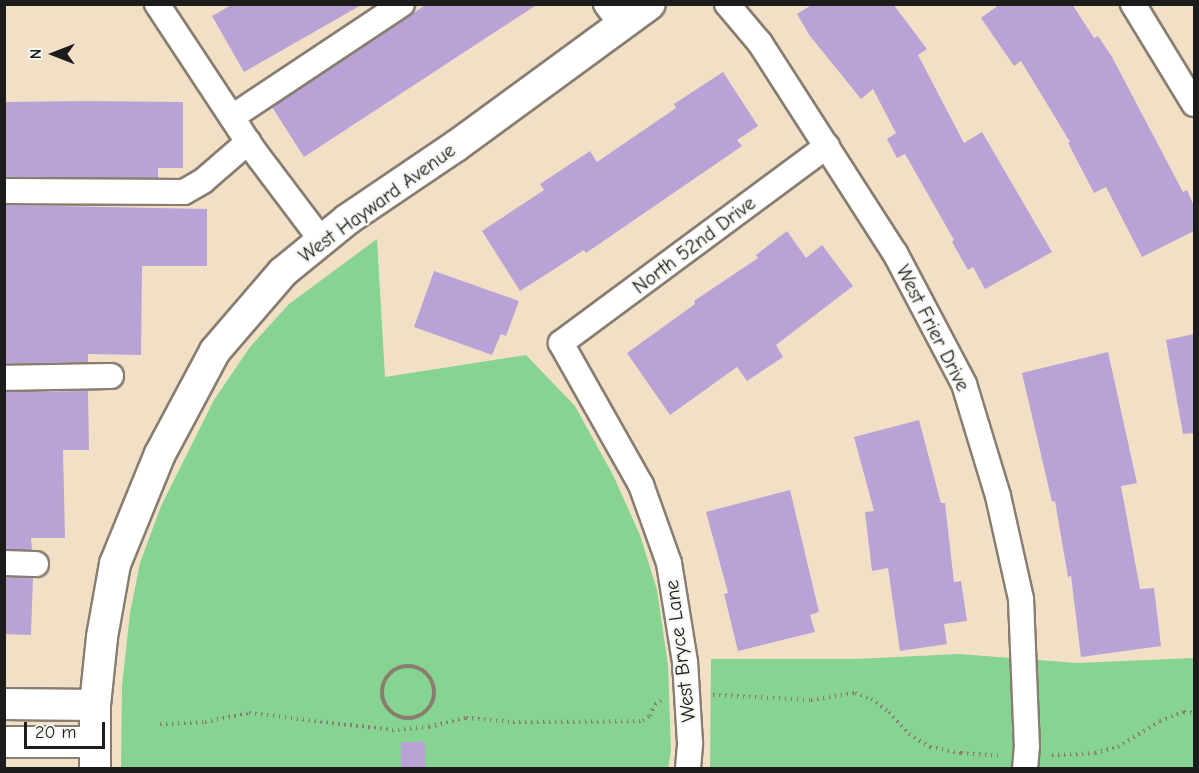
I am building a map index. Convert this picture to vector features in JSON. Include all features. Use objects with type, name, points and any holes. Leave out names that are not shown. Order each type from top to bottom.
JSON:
[{"type":"street","points":[[157,4],[248,142],[322,241]]},
{"type":"street","points":[[232,117],[402,4]]},
{"type":"street","name":"West Hayward Avenue","points":[[95,755],[95,705],[102,637],[115,564],[160,454],[215,351],[283,272],[348,219],[456,146],[614,15],[650,4]]},
{"type":"street","name":"West Frier Drive","points":[[727,4],[760,43],[895,254],[964,384],[998,496],[1021,599],[1027,746],[1025,768]]},
{"type":"street","points":[[1133,4],[1194,104]]},
{"type":"street","points":[[4,191],[184,192],[202,181],[248,142]]},
{"type":"street","name":"North 52nd Drive","points":[[561,343],[827,146]]},
{"type":"street","name":"West Bryce Lane","points":[[561,343],[640,485],[669,562],[685,662],[690,744],[688,768]]},
{"type":"street","points":[[4,378],[111,376]]},
{"type":"street","points":[[4,564],[36,564]]},
{"type":"street","points":[[4,704],[95,705]]},
{"type":"street","points":[[4,742],[95,755]]},
{"type":"path","points":[[405,665],[416,666],[427,673],[433,683],[434,694],[431,706],[423,714],[411,718],[400,717],[390,711],[383,701],[381,689],[385,678],[393,669],[405,665]]},
{"type":"path","points":[[411,718],[412,729]]},
{"type":"green space","points":[[377,239],[385,377],[526,355],[575,406],[613,475],[640,535],[657,590],[668,665],[671,751],[668,768],[121,768],[122,686],[130,613],[140,563],[161,506],[214,400],[250,347],[289,304]]},
{"type":"green space","points":[[959,654],[1077,663],[1194,658],[1194,768],[710,768],[711,659],[855,659]]},
{"type":"building","points":[[233,4],[363,4],[244,72],[212,16]]},
{"type":"building","points":[[427,4],[538,4],[304,157],[272,107]]},
{"type":"building","points":[[813,4],[893,4],[927,49],[918,55],[964,143],[982,132],[1052,252],[985,289],[973,267],[968,270],[952,242],[954,240],[905,154],[897,158],[887,139],[896,133],[873,89],[861,99],[810,36],[797,14]]},
{"type":"building","points":[[1000,4],[1072,4],[1094,38],[1098,36],[1112,57],[1183,192],[1187,190],[1194,206],[1194,231],[1142,257],[1106,187],[1094,193],[1068,143],[1070,142],[1021,61],[1014,66],[981,18]]},
{"type":"building","points":[[723,72],[758,126],[737,140],[742,146],[586,253],[584,250],[520,291],[482,231],[544,190],[540,184],[590,151],[597,162],[676,108],[674,104]]},
{"type":"building","points":[[4,102],[183,102],[183,168],[158,168],[158,178],[4,177]]},
{"type":"building","points":[[4,205],[207,209],[207,266],[142,266],[141,355],[88,354],[88,362],[4,364]]},
{"type":"building","points":[[787,231],[806,258],[822,245],[853,286],[776,345],[783,357],[747,381],[737,367],[670,415],[627,353],[695,304],[694,301],[758,258],[756,255]]},
{"type":"building","points":[[434,271],[519,301],[506,336],[501,334],[492,355],[414,327]]},
{"type":"building","points":[[1194,334],[1194,433],[1183,434],[1166,340]]},
{"type":"building","points":[[1108,352],[1137,483],[1121,486],[1140,589],[1154,588],[1161,646],[1081,657],[1071,576],[1068,577],[1055,501],[1052,502],[1022,373]]},
{"type":"building","points":[[88,391],[89,450],[63,450],[65,538],[31,538],[32,550],[4,549],[4,392]]},
{"type":"building","points":[[919,420],[941,503],[945,503],[954,582],[961,581],[967,621],[944,624],[947,644],[900,651],[888,568],[872,571],[865,512],[874,511],[854,437]]},
{"type":"building","points":[[790,490],[819,612],[810,615],[815,632],[738,651],[724,594],[728,593],[706,512]]},
{"type":"building","points":[[4,577],[33,578],[31,635],[4,634]]},
{"type":"building","points":[[401,742],[425,742],[425,767],[401,767]]}]
